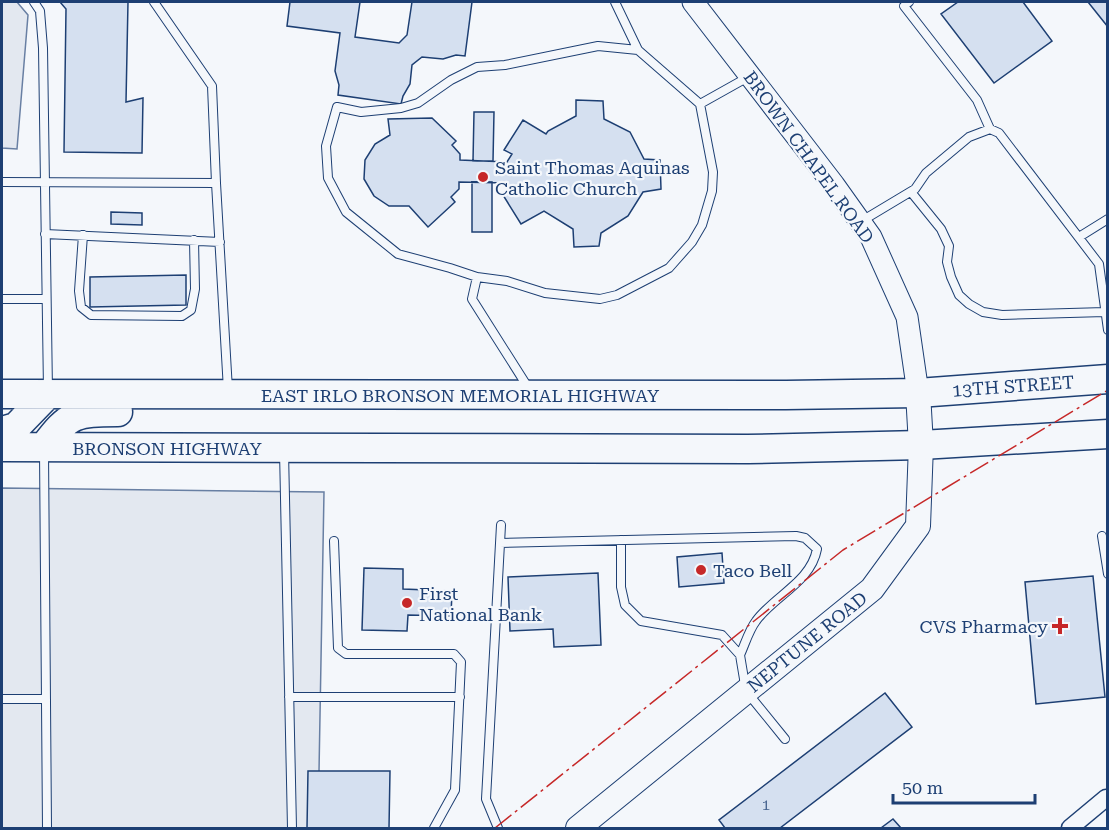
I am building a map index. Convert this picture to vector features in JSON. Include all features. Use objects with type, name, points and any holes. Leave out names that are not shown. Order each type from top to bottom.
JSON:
[{"type":"highway","name":"13TH STREET","points":[[918,393],[1107,379]]},
{"type":"highway","name":"EAST IRLO BRONSON MEMORIAL HIGHWAY","points":[[2,394],[534,396],[918,393]]},
{"type":"highway","points":[[2,431],[16,427],[48,394]]},
{"type":"highway","points":[[44,447],[59,427],[69,419],[85,412],[201,410],[231,394]]},
{"type":"highway","points":[[921,445],[1107,434]]},
{"type":"highway","name":"BRONSON HIGHWAY","points":[[2,447],[748,449],[921,445]]},
{"type":"main road","name":"NEPTUNE ROAD","points":[[585,826],[872,589],[918,526],[921,445],[918,393]]},
{"type":"street","name":"BROWN CHAPEL ROAD","points":[[693,2],[871,237],[907,317],[918,393]]},
{"type":"street","points":[[1070,828],[1106,798]]},
{"type":"lane","points":[[34,2],[40,11],[43,48],[48,394]]},
{"type":"lane","points":[[154,2],[212,86],[216,183],[231,394]]},
{"type":"lane","points":[[615,2],[638,50],[700,104],[713,172],[712,191],[702,225],[692,242],[669,268],[616,295],[600,299],[545,292],[507,281],[477,278],[398,254],[346,212],[328,178],[326,146],[337,107],[361,112],[401,108],[418,103],[451,80],[477,68],[505,65],[598,46],[638,50]]},
{"type":"lane","points":[[909,2],[904,6],[977,100],[990,129],[999,133],[1099,264],[1105,296],[1107,330]]},
{"type":"lane","points":[[700,104],[750,76]]},
{"type":"lane","points":[[860,222],[912,192],[926,173],[969,137],[990,129]]},
{"type":"lane","points":[[2,182],[216,183]]},
{"type":"lane","points":[[912,192],[945,238],[949,246],[947,262],[951,277],[959,295],[969,304],[983,312],[1002,315],[1105,312]]},
{"type":"lane","points":[[1079,237],[1107,219]]},
{"type":"lane","points":[[45,234],[220,242]]},
{"type":"lane","points":[[83,235],[79,291],[81,307],[91,315],[182,316],[191,310],[195,289],[194,240]]},
{"type":"lane","points":[[477,278],[472,299],[534,396]]},
{"type":"lane","points":[[2,299],[46,299]]},
{"type":"lane","points":[[44,447],[47,828]]},
{"type":"lane","points":[[284,448],[292,828]]},
{"type":"lane","points":[[498,828],[486,799],[501,525]]},
{"type":"lane","points":[[500,543],[796,536],[805,538],[817,549],[810,567],[756,621],[740,655]]},
{"type":"lane","points":[[1102,536],[1107,574]]},
{"type":"lane","points":[[621,540],[621,587],[625,605],[641,621],[722,635],[740,655],[747,691],[784,739]]},
{"type":"lane","points":[[334,541],[338,648],[346,654],[454,654],[461,662],[455,790],[434,828]]},
{"type":"lane","points":[[289,697],[460,697]]},
{"type":"lane","points":[[2,699],[46,699]]},
{"type":"shaded area","points":[[2,2],[17,2],[28,15],[17,149],[2,148]]},
{"type":"shaded area","points":[[2,488],[324,492],[318,828],[2,828]]},
{"type":"building","points":[[60,2],[128,2],[126,102],[143,98],[142,153],[64,152],[66,9]]},
{"type":"building","points":[[290,2],[360,2],[355,37],[399,43],[407,35],[412,2],[472,2],[465,56],[456,55],[443,59],[422,57],[412,65],[410,84],[401,104],[338,95],[339,85],[335,71],[340,33],[287,26]]},
{"type":"building","points":[[958,2],[1023,2],[1052,41],[994,83],[941,14]]},
{"type":"building","points":[[1088,2],[1108,2],[1108,27]]},
{"type":"building","points":[[576,100],[603,101],[604,119],[630,132],[644,159],[660,160],[661,189],[643,192],[628,216],[601,233],[599,246],[574,247],[573,229],[544,211],[521,224],[503,195],[511,190],[506,183],[459,182],[459,189],[451,197],[455,202],[428,227],[409,206],[389,206],[374,196],[364,179],[365,160],[375,144],[390,135],[388,119],[432,118],[456,141],[452,145],[460,154],[460,160],[507,162],[512,154],[504,150],[523,120],[546,134],[576,116]]},
{"type":"building","points":[[474,112],[494,112],[493,161],[473,161]]},
{"type":"building","points":[[472,182],[492,182],[492,232],[472,232]]},
{"type":"building","points":[[111,212],[142,213],[142,225],[111,224]]},
{"type":"building","points":[[186,275],[186,305],[90,307],[90,277]]},
{"type":"building","name":"Taco Bell","points":[[722,553],[724,583],[679,587],[677,557]]},
{"type":"building","name":"First National Bank","points":[[364,568],[403,569],[403,589],[452,591],[451,616],[408,615],[407,631],[362,630]]},
{"type":"building","points":[[598,573],[601,645],[554,647],[553,629],[510,631],[508,577]]},
{"type":"building","name":"CVS Pharmacy","points":[[1093,576],[1105,697],[1036,704],[1025,582]]},
{"type":"building","points":[[885,693],[912,727],[780,828],[725,828],[719,820]]},
{"type":"building","points":[[308,771],[390,771],[389,828],[307,828]]},
{"type":"building","points":[[893,819],[901,828],[881,828]]},
{"type":"power","points":[[495,828],[843,550],[1108,390]]},
{"type":"place","name":"Saint Thomas Aquinas Catholic Church","points":[[483,177]]},
{"type":"place","name":"Taco Bell","points":[[701,570]]},
{"type":"place","name":"First National Bank","points":[[407,603]]},
{"type":"place","name":"CVS Pharmacy","points":[[1060,626]]}]
